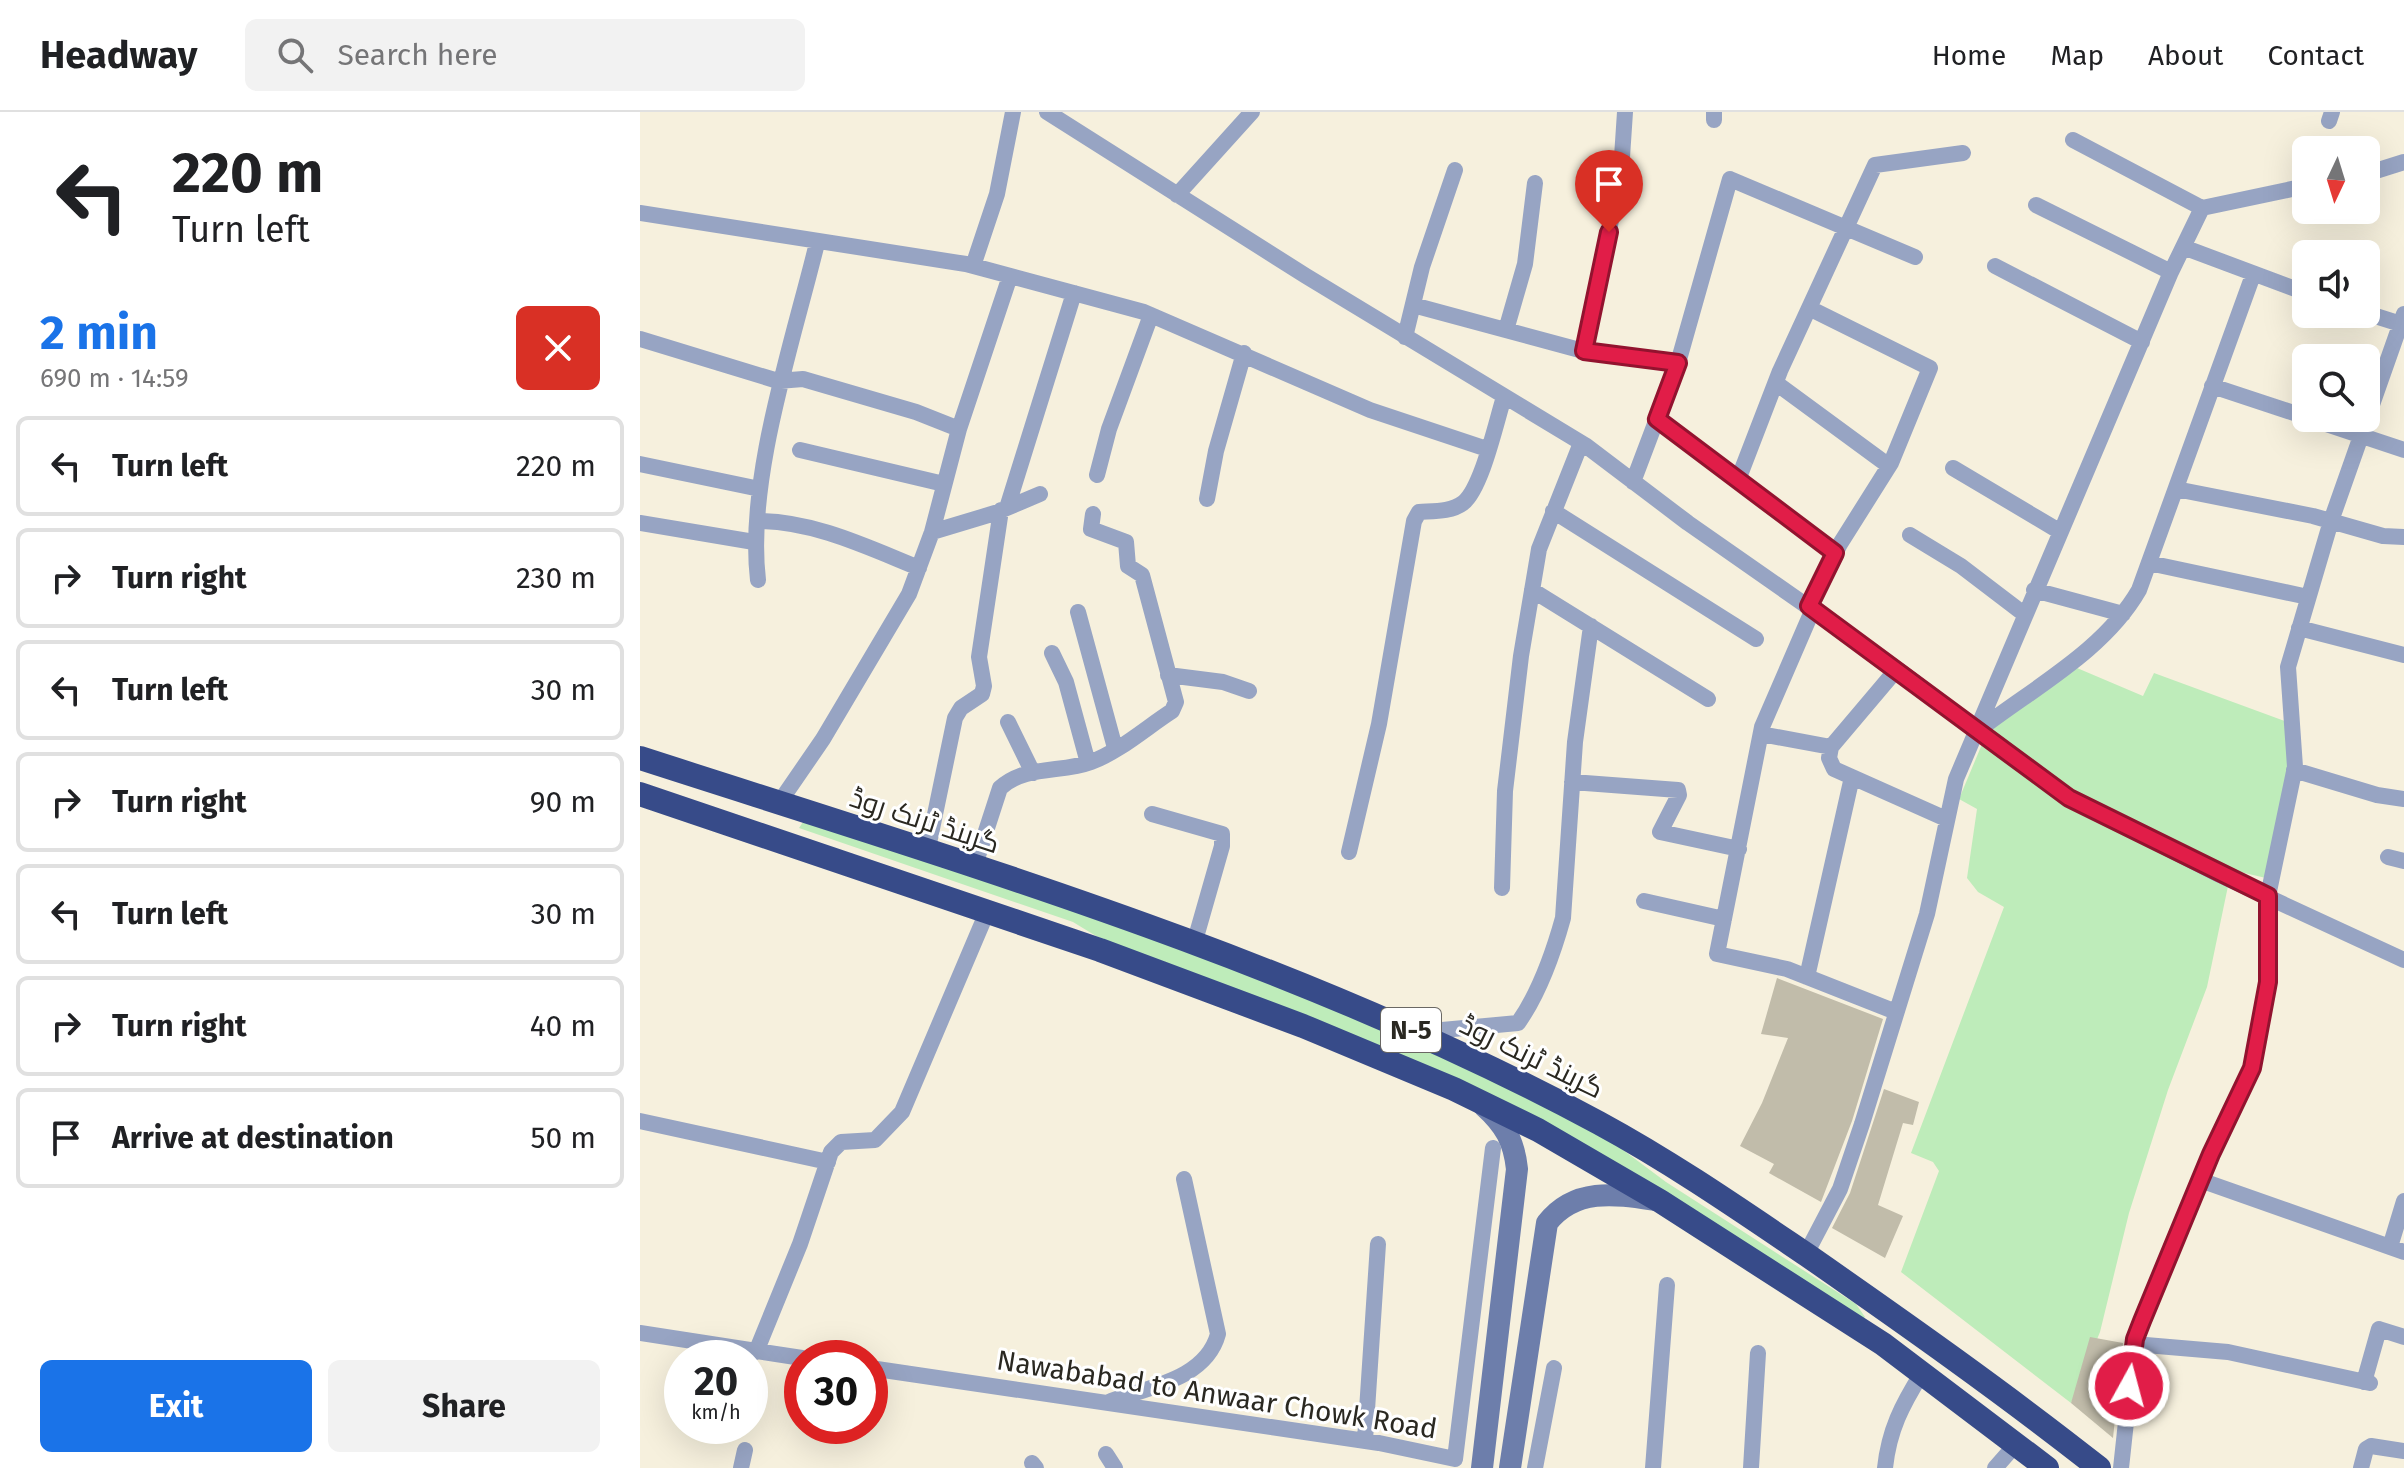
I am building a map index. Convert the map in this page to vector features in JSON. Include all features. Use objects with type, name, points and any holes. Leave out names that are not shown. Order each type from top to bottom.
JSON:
[{"type":"highway","name":"گرینڈ ٹرنک روڈ","points":[[640,758],[1194,944],[1429,1038],[1603,1125],[1753,1217],[1903,1320],[2099,1468]]},
{"type":"highway","name":"N-5","points":[[640,794],[987,912],[1303,1026],[1477,1100],[1538,1130],[1660,1201],[1883,1344],[2047,1468]]},
{"type":"highway","points":[[768,837],[779,803]]},
{"type":"highway","points":[[1883,1344],[1903,1320]]},
{"type":"main road","points":[[1477,1100],[1505,1127],[1517,1169],[1482,1468]]},
{"type":"main road","points":[[1510,1468],[1547,1223],[1562,1209],[1588,1195],[1660,1201]]},
{"type":"street","points":[[973,266],[997,194],[1013,112]]},
{"type":"street","points":[[1047,112],[1405,337],[1581,443],[1897,669],[2069,798],[2404,960]]},
{"type":"street","points":[[1177,195],[1252,112]]},
{"type":"street","points":[[1584,351],[1621,172],[1625,112]]},
{"type":"street","points":[[2073,140],[2202,208],[2292,189]]},
{"type":"street","points":[[1738,480],[1776,383],[1875,165],[1963,153]]},
{"type":"street","points":[[2380,170],[2404,162]]},
{"type":"street","points":[[1405,337],[1455,170]]},
{"type":"street","points":[[1633,482],[1678,363],[1730,179],[1846,225],[1915,257]]},
{"type":"street","points":[[1506,330],[1525,264],[1535,183]]},
{"type":"street","points":[[2036,205],[2171,272]]},
{"type":"street","points":[[1806,1254],[1840,1189],[1927,914],[1944,818],[1956,779],[2059,531],[2171,272],[2202,208]]},
{"type":"street","points":[[640,213],[973,266],[1074,293],[1151,315],[1370,410],[1487,449]]},
{"type":"street","points":[[758,580],[754,542],[757,521],[783,380],[817,243]]},
{"type":"street","points":[[2183,247],[2292,288]]},
{"type":"street","points":[[1995,266],[2142,342]]},
{"type":"street","points":[[1978,731],[2081,654],[2123,614],[2139,590],[2253,275]]},
{"type":"street","points":[[779,803],[860,678],[909,594],[932,532],[959,429],[1010,276]]},
{"type":"street","points":[[927,853],[955,718],[961,708],[982,694],[984,686],[979,657],[1004,509],[1074,293]]},
{"type":"street","points":[[1413,305],[1584,351],[1678,363]]},
{"type":"street","points":[[1809,308],[1930,368],[1909,428],[1835,553],[1761,734],[1717,954],[1807,977],[1896,1012]]},
{"type":"street","points":[[1097,475],[1109,429],[1151,315]]},
{"type":"street","points":[[2121,1468],[2134,1344],[2200,1180],[2252,1068],[2268,982],[2268,896],[2294,770],[2288,667],[2331,521],[2403,321],[2380,316]]},
{"type":"street","points":[[640,339],[783,380],[803,379],[916,412],[959,429]]},
{"type":"street","points":[[1207,499],[1216,451],[1244,353]]},
{"type":"street","points":[[1776,383],[1889,466]]},
{"type":"street","points":[[2212,386],[2292,413]]},
{"type":"street","points":[[1349,852],[1379,724],[1414,521],[1419,512],[1449,510],[1464,503],[1474,488],[1504,397]]},
{"type":"street","points":[[1657,419],[1835,553]]},
{"type":"street","points":[[2351,432],[2404,450]]},
{"type":"street","points":[[1502,888],[1505,791],[1539,549],[1581,443]]},
{"type":"street","points":[[800,450],[944,484]]},
{"type":"street","points":[[640,464],[755,488]]},
{"type":"street","points":[[1953,468],[2059,531]]},
{"type":"street","points":[[2176,489],[2331,521],[2383,536],[2404,537]]},
{"type":"street","points":[[932,532],[1040,494]]},
{"type":"street","points":[[1553,511],[1756,639]]},
{"type":"street","points":[[974,868],[1000,788],[1007,782],[1033,773],[1088,763],[1172,711],[1176,702],[1142,575],[1128,566],[1126,542],[1091,529],[1093,514]]},
{"type":"street","points":[[757,521],[795,525],[836,536],[919,568]]},
{"type":"street","points":[[640,523],[754,542]]},
{"type":"street","points":[[1910,535],[1961,566],[2024,614]]},
{"type":"street","points":[[2149,563],[2308,597]]},
{"type":"street","points":[[1532,590],[1708,699]]},
{"type":"street","points":[[2034,590],[2123,614]]},
{"type":"street","points":[[1078,612],[1115,748]]},
{"type":"street","points":[[1429,1038],[1442,1030],[1509,1026],[1518,1023],[1531,1005],[1563,918],[1572,782],[1591,626]]},
{"type":"street","points":[[2299,628],[2400,651]]},
{"type":"street","points":[[1052,653],[1066,682],[1088,763]]},
{"type":"street","points":[[1897,669],[1831,747],[1829,758],[1834,769],[1944,818]]},
{"type":"street","points":[[1168,675],[1223,682],[1249,691]]},
{"type":"street","points":[[1008,722],[1033,773]]},
{"type":"street","points":[[1761,734],[1831,747]]},
{"type":"street","points":[[2294,770],[2377,795],[2404,799]]},
{"type":"street","points":[[1807,977],[1852,777]]},
{"type":"street","points":[[1572,782],[1678,790],[1679,795],[1660,832],[1739,849]]},
{"type":"street","points":[[1152,814],[1222,834],[1222,846],[1194,944]]},
{"type":"street","points":[[1644,901],[1724,919]]},
{"type":"street","points":[[761,1340],[837,1144],[875,1140],[902,1112],[987,912]]},
{"type":"street","points":[[640,1121],[828,1162]]},
{"type":"street","name":"Nawababad to Anwaar Chowk Road","points":[[888,1371],[1365,1440],[1455,1459],[1493,1148]]},
{"type":"street","points":[[1110,1402],[1193,1372],[1216,1341],[1218,1334],[1184,1179]]},
{"type":"street","points":[[2200,1180],[2397,1249],[2404,1201]]},
{"type":"street","points":[[1365,1440],[1378,1244]]},
{"type":"street","points":[[1653,1468],[1667,1285]]},
{"type":"street","points":[[2134,1344],[2228,1352],[2367,1383],[2379,1329],[2404,1337]]},
{"type":"street","points":[[640,1333],[683,1340]]},
{"type":"street","points":[[1751,1468],[1758,1353]]},
{"type":"street","points":[[1535,1468],[1554,1368]]},
{"type":"street","points":[[1885,1468],[1893,1425],[1922,1373]]},
{"type":"street","points":[[1995,1468],[2017,1443]]},
{"type":"street","points":[[2361,1468],[2366,1449],[2371,1446],[2404,1451]]},
{"type":"street","points":[[741,1468],[745,1450]]},
{"type":"green space","points":[[2077,668],[2143,696],[2154,673],[2290,723],[2290,766],[2266,878],[2240,872],[2228,886],[2207,987],[2168,1090],[2129,1213],[2100,1332],[2071,1403],[1901,1272],[1939,1171],[1933,1162],[1911,1153],[2004,907],[1978,892],[1967,878],[1977,809],[1959,799],[1985,737],[2011,711]]},
{"type":"green space","points":[[805,819],[1087,913],[1404,1033],[1607,1138],[1666,1182],[1856,1304],[1865,1317],[1860,1322],[1584,1148],[1096,936],[1073,922],[799,828]]},
{"type":"building","points":[[1777,978],[1883,1019],[1852,1121],[1821,1202],[1769,1173],[1774,1164],[1740,1146],[1762,1103],[1788,1038],[1761,1034]]},
{"type":"building","points":[[1884,1089],[1919,1102],[1913,1125],[1903,1123],[1878,1205],[1903,1216],[1885,1258],[1832,1228],[1850,1193]]},
{"type":"building","points":[[2090,1337],[2123,1343],[2113,1438],[2071,1403]]},
{"type":"route","points":[[1609,232],[1584,351],[1678,363],[1657,419],[1835,553],[1809,606],[2069,798],[2140,836],[2268,896],[2268,982],[2252,1068],[2211,1154],[2135,1339],[2129,1386]]}]
